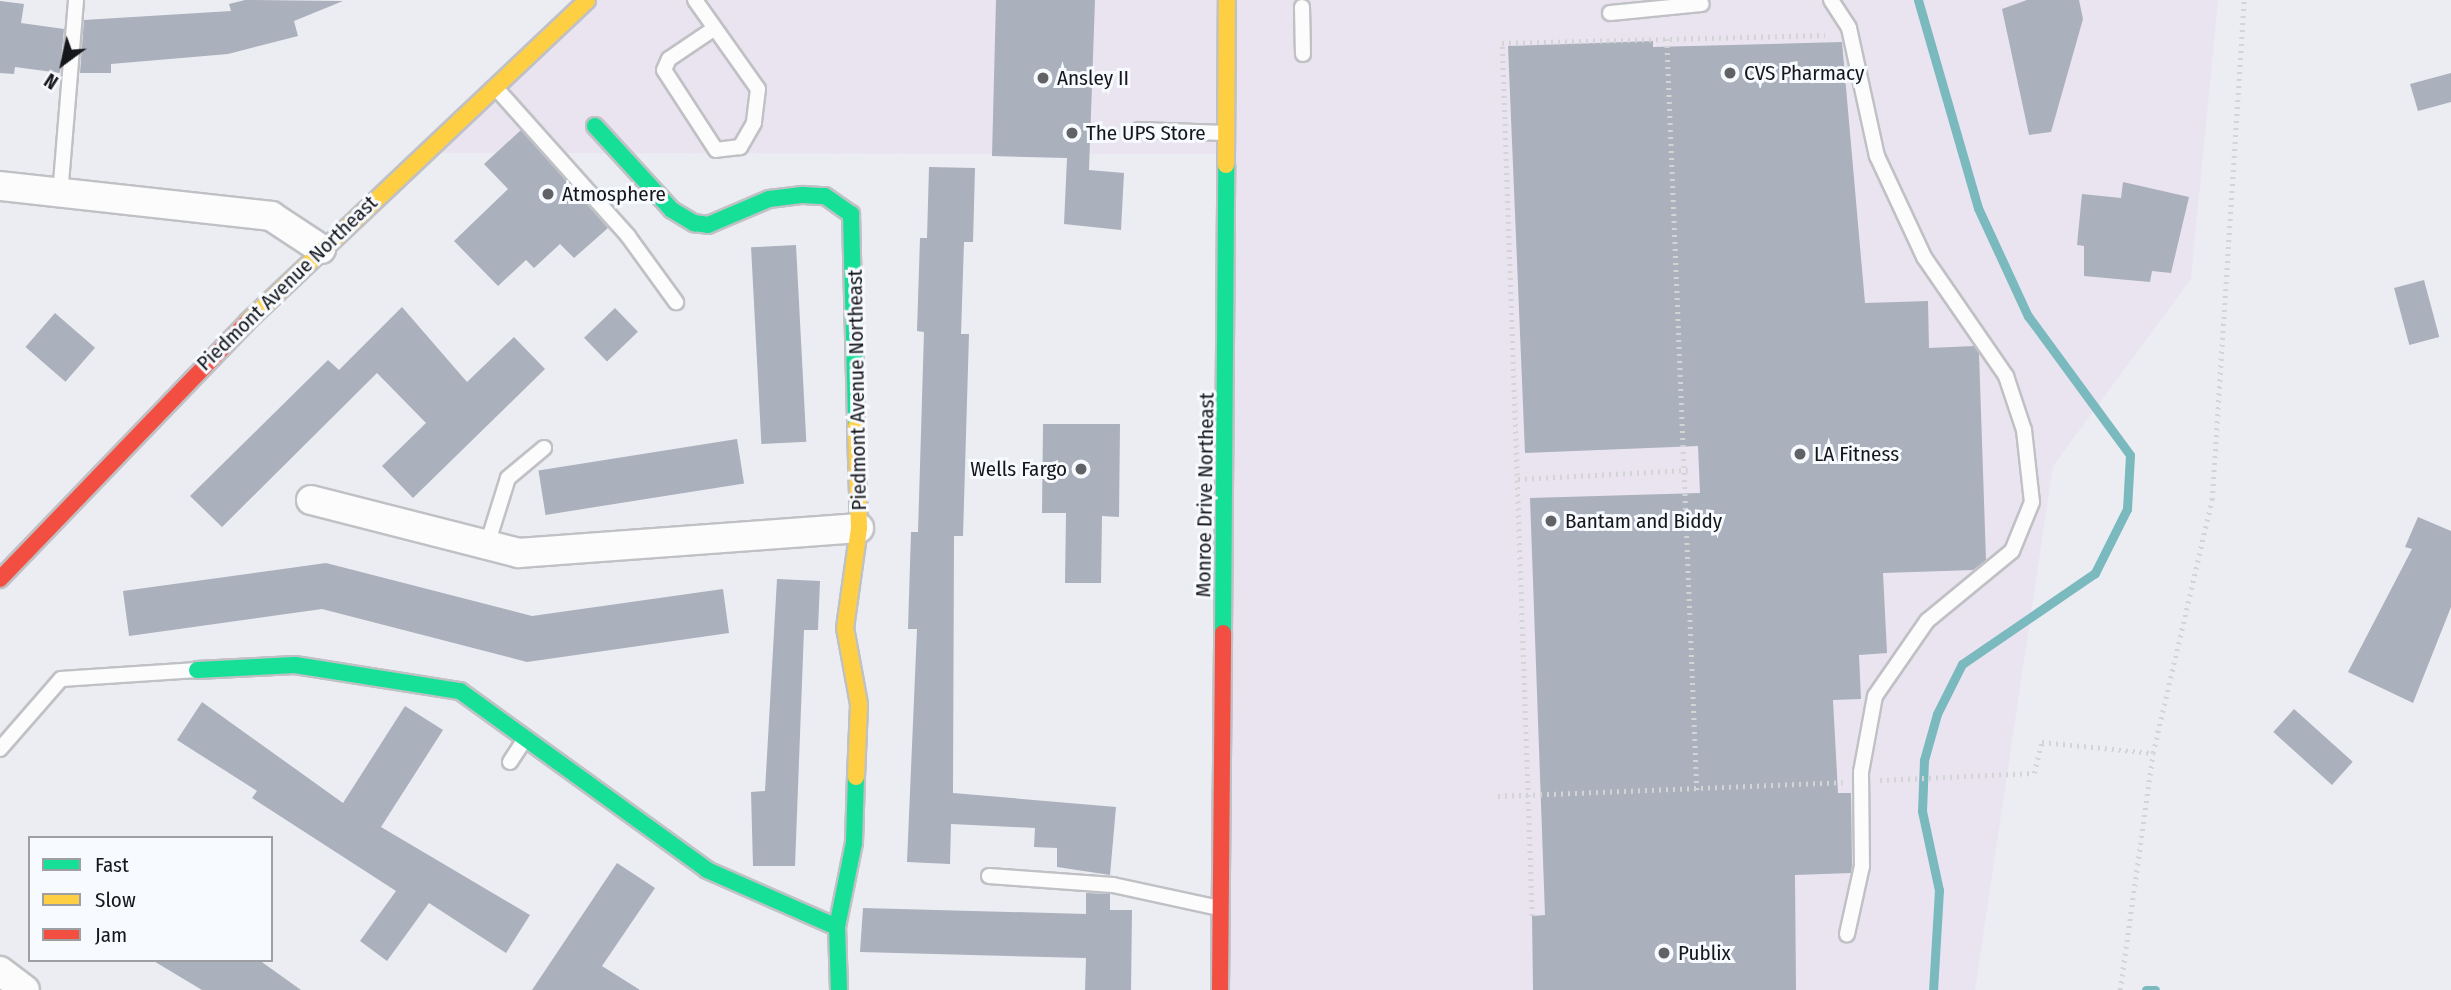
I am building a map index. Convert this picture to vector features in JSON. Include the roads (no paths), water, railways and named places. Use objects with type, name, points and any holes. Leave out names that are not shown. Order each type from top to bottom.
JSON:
[{"type":"main road","name":"Piedmont Avenue Northeast","points":[[0,579],[321,249],[587,0]]},
{"type":"main road","name":"Monroe Drive Northeast","points":[[1220,990],[1227,0]]},
{"type":"main road","name":"Piedmont Avenue Northeast","points":[[595,126],[672,210],[694,223],[708,225],[769,199],[803,195],[825,196],[851,215],[859,528]]},
{"type":"main road","points":[[839,990],[837,927],[853,843],[859,704],[845,628],[859,528]]},
{"type":"main road","points":[[197,670],[295,665],[460,691],[708,870],[837,927]]},
{"type":"street","points":[[0,186],[60,196],[271,216],[321,249]]},
{"type":"street","name":"Piedmont Avenue Northeast","points":[[311,500],[519,553],[859,528]]},
{"type":"street","points":[[0,971],[25,990]]},
{"type":"lane","points":[[60,196],[76,0]]},
{"type":"lane","points":[[695,0],[715,28],[758,89],[754,123],[740,147],[716,150],[664,70],[669,59],[715,28]]},
{"type":"lane","points":[[1831,0],[1849,28],[1883,169],[1924,257],[2006,376],[2024,430],[2032,502],[2012,551],[1927,621],[1875,696],[1861,781],[1862,866],[1847,934]]},
{"type":"lane","points":[[1610,13],[1702,4]]},
{"type":"lane","points":[[1302,7],[1303,54]]},
{"type":"lane","points":[[495,86],[628,236],[676,302]]},
{"type":"lane","points":[[1139,130],[1227,133]]},
{"type":"lane","points":[[487,544],[508,478],[544,448]]},
{"type":"lane","points":[[0,749],[61,679],[197,670]]},
{"type":"lane","points":[[510,762],[526,738]]},
{"type":"lane","points":[[989,876],[1113,885],[1221,908]]},
{"type":"waterway","points":[[1918,0],[1978,208],[2028,316],[2130,455],[2127,509],[2095,573],[1962,664],[1937,714],[1924,760],[1922,811],[1939,890],[1933,990]]},
{"type":"waterway","points":[[2146,990],[2155,990]]},
{"type":"place","name":"CVS Pharmacy","points":[[1730,73]]},
{"type":"place","name":"Ansley II","points":[[1043,78]]},
{"type":"place","name":"The UPS Store","points":[[1072,133]]},
{"type":"place","name":"Atmosphere","points":[[548,194]]},
{"type":"place","name":"LA Fitness","points":[[1800,454]]},
{"type":"place","name":"Wells Fargo","points":[[1081,469]]},
{"type":"place","name":"Bantam and Biddy","points":[[1551,521]]},
{"type":"place","name":"Publix","points":[[1664,953]]}]
